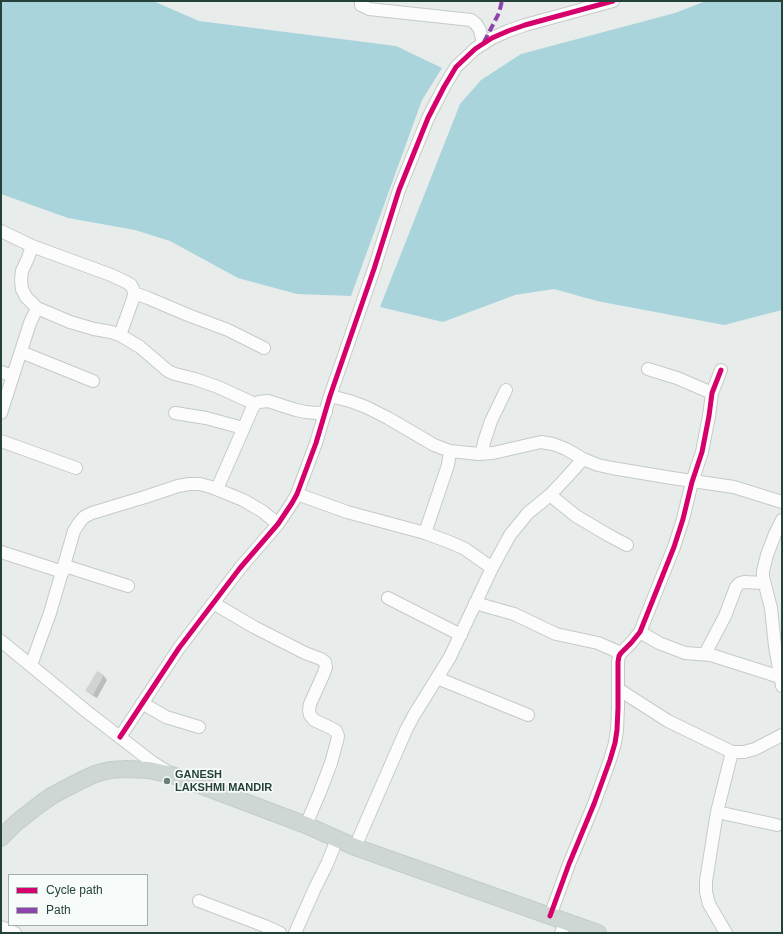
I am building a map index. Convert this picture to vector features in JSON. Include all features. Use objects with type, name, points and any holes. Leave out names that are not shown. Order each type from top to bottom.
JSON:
[{"type":"main road","points":[[1,838],[16,823],[52,795],[95,774],[110,770],[149,770],[172,775],[306,825],[355,846],[550,916],[563,928],[598,933]]},
{"type":"street","points":[[361,1],[361,5],[369,9],[471,20],[480,30],[483,44]]},
{"type":"street","points":[[120,737],[179,648],[240,568],[278,524],[297,494],[316,443],[330,396],[400,190],[428,118],[456,67],[475,49],[492,38],[508,31],[613,1]]},
{"type":"street","points":[[1,231],[32,246],[121,280],[130,285],[134,293],[133,299],[120,335]]},
{"type":"street","points":[[32,246],[22,271],[21,280],[22,289],[26,298],[37,308],[82,326],[120,335],[140,346],[168,371],[218,387],[255,404]]},
{"type":"street","points":[[134,293],[228,330],[264,348]]},
{"type":"street","points":[[1,413],[30,324],[37,308]]},
{"type":"street","points":[[21,352],[93,381]]},
{"type":"street","points":[[648,369],[677,378],[712,393]]},
{"type":"street","points":[[550,916],[569,864],[594,804],[615,743],[617,730],[619,656],[621,652],[632,643],[640,632],[679,532],[692,482],[702,452],[712,393],[721,370]]},
{"type":"street","points":[[1,372],[13,376]]},
{"type":"street","points":[[481,454],[491,421],[506,390]]},
{"type":"street","points":[[330,396],[366,406],[434,445],[450,452],[481,454],[493,453],[541,442],[553,444],[566,449],[583,459],[598,465],[692,482],[712,483],[734,487],[782,502]]},
{"type":"street","points":[[217,489],[255,404],[268,401],[306,412],[326,412]]},
{"type":"street","points":[[175,413],[206,418],[243,428]]},
{"type":"street","points":[[1,441],[76,468]]},
{"type":"street","points":[[425,533],[448,465],[450,452]]},
{"type":"street","points":[[355,846],[406,730],[437,678],[460,635],[492,568],[510,535],[528,513],[550,495],[583,459]]},
{"type":"street","points":[[31,665],[50,613],[76,527],[84,517],[92,513],[178,486],[200,484],[217,489],[253,506],[262,511],[278,524]]},
{"type":"street","points":[[297,494],[347,512],[446,540],[459,546],[492,568]]},
{"type":"street","points":[[550,495],[581,519],[627,544]]},
{"type":"street","points":[[781,681],[775,646],[778,628],[764,583],[763,571],[774,534],[782,520]]},
{"type":"street","points":[[1,552],[128,586]]},
{"type":"street","points":[[705,654],[725,616],[736,587],[740,583],[744,582],[764,583]]},
{"type":"street","points":[[388,598],[460,635]]},
{"type":"street","points":[[214,603],[254,627],[325,662],[326,667],[310,704],[309,710],[310,715],[314,720],[336,731],[338,741],[320,792],[306,825]]},
{"type":"street","points":[[475,603],[514,614],[556,634],[598,643],[621,652]]},
{"type":"street","points":[[640,632],[659,643],[681,652],[705,654],[718,657],[781,681]]},
{"type":"street","points":[[1,641],[86,711],[152,762],[172,775]]},
{"type":"street","points":[[437,678],[528,715]]},
{"type":"street","points":[[618,689],[668,721],[732,752],[744,752],[755,749],[782,735]]},
{"type":"street","points":[[142,703],[166,717],[199,727]]},
{"type":"street","points":[[726,933],[709,904],[706,892],[706,881],[717,812],[732,752]]},
{"type":"street","points":[[717,812],[777,825]]},
{"type":"street","points":[[295,933],[337,839]]},
{"type":"street","points":[[199,901],[280,933]]},
{"type":"street","points":[[1,927],[15,933]]},
{"type":"water","points":[[1,1],[153,1],[199,21],[396,46],[442,68],[422,100],[351,296],[297,294],[238,278],[170,241],[135,230],[68,218],[1,194]]},
{"type":"water","points":[[706,1],[782,1],[782,310],[724,325],[597,301],[554,289],[515,295],[443,322],[380,307],[460,104],[481,80],[521,54],[675,13]]},
{"type":"building","points":[[97,671],[104,675],[93,695],[85,691]]},
{"type":"marked path","points":[[484,42],[499,13],[502,1]]},
{"type":"cycle path","points":[[120,737],[179,648],[240,568],[278,524],[297,494],[316,443],[330,396],[374,269],[399,190],[428,118],[456,67],[475,49],[492,38],[508,31],[613,1]]},
{"type":"cycle path","points":[[550,916],[569,864],[594,804],[615,743],[617,730],[619,656],[640,632],[674,547],[702,452],[712,393],[721,370]]},
{"type":"place","name":"GANESH LAKSHMI MANDIR","points":[[167,781]]}]
